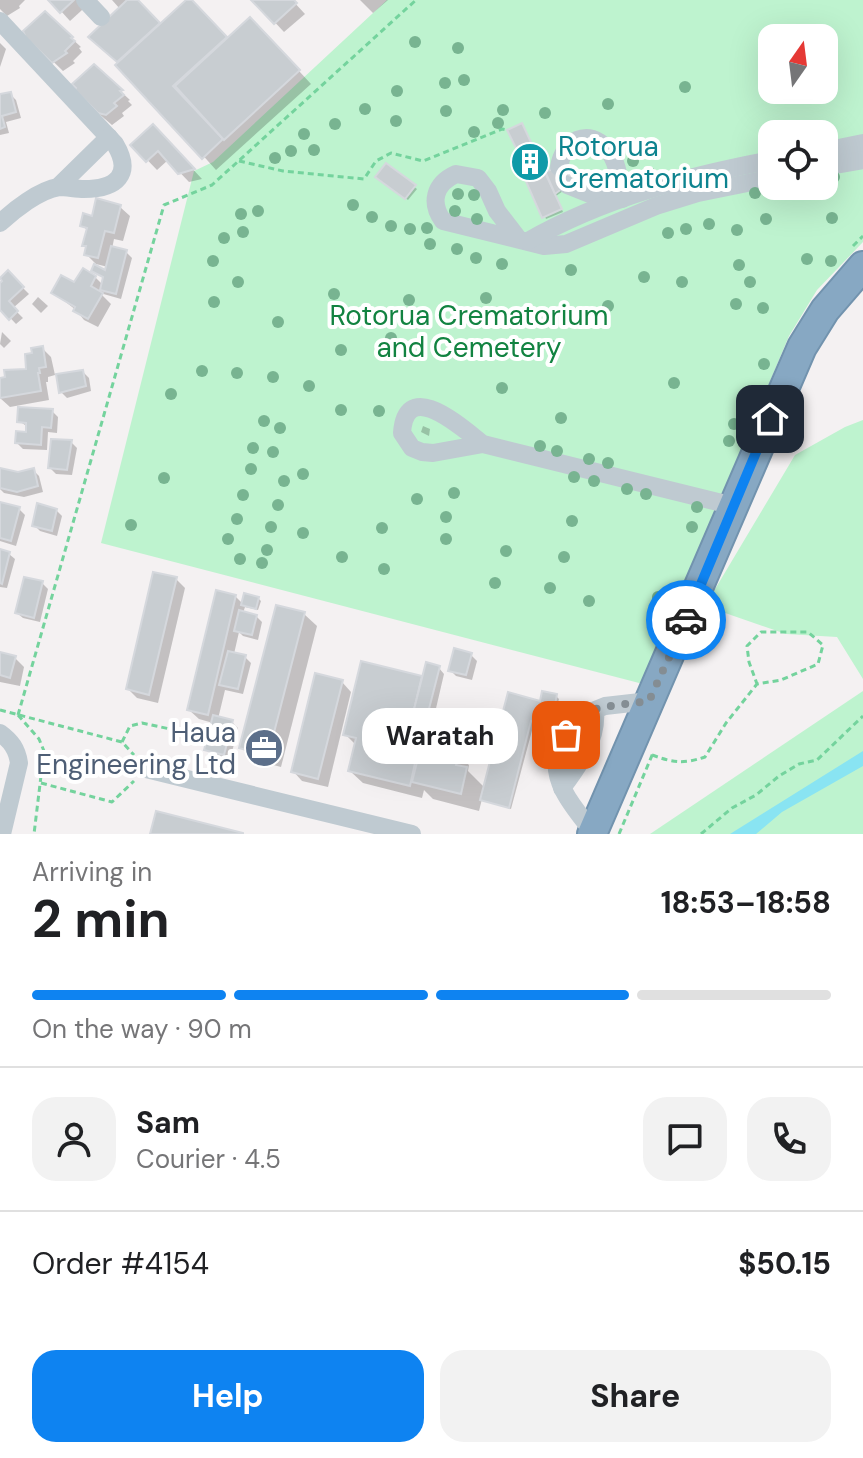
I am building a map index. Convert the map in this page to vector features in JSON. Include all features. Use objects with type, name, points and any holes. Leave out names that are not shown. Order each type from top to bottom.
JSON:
[{"type":"highway","points":[[593,833],[802,347],[825,310],[863,266]]},
{"type":"street","points":[[85,0],[101,17]]},
{"type":"street","points":[[0,21],[109,137],[123,158],[124,168],[120,177],[101,188],[58,187]]},
{"type":"street","points":[[6,218],[58,187],[109,137]]},
{"type":"street","points":[[583,138],[607,149],[618,169],[622,199],[592,195],[563,176],[566,146],[583,138]]},
{"type":"street","points":[[838,148],[863,143]]},
{"type":"street","points":[[838,164],[863,160]]},
{"type":"street","points":[[522,239],[644,190],[701,173],[758,163]]},
{"type":"street","points":[[522,239],[497,211],[478,178],[456,174],[439,186],[435,210],[443,221],[544,246],[566,244],[656,206],[698,193],[758,181]]},
{"type":"street","points":[[483,444],[734,506]]},
{"type":"street","points":[[593,833],[562,788],[590,740],[595,728],[595,711],[605,706],[649,701]]},
{"type":"street","points":[[2,834],[19,763],[17,752],[4,736]]},
{"type":"street","points":[[146,769],[412,834]]},
{"type":"path","points":[[18,715],[164,205],[212,185],[416,0]]},
{"type":"path","points":[[239,161],[283,171],[364,179],[376,161],[391,153],[423,161],[502,129],[507,130]]},
{"type":"path","points":[[631,745],[670,761],[685,763],[705,757],[726,723],[757,684],[781,680],[818,664],[823,645],[808,632],[761,632],[747,646],[757,684]]},
{"type":"path","points":[[0,710],[122,742],[146,769],[112,802],[41,783]]},
{"type":"path","points":[[18,715],[39,739],[44,751],[34,834]]},
{"type":"path","points":[[701,834],[779,776],[799,764],[817,760],[863,716]]},
{"type":"path","points":[[122,742],[130,726],[142,723],[170,729]]},
{"type":"green space","name":"Rotorua Crematorium and Cemetery","points":[[387,0],[863,0],[863,242],[817,290],[789,336],[643,684],[101,543],[194,171],[213,162]]},
{"type":"green space","points":[[863,420],[863,679],[837,637],[786,634],[705,606],[795,455]]},
{"type":"green space","points":[[863,691],[863,834],[650,834]]},
{"type":"water","points":[[863,751],[863,766],[782,812],[756,834],[730,834]]},
{"type":"building","points":[[48,0],[74,0],[60,13]]},
{"type":"building","points":[[127,0],[138,0],[160,23],[117,62],[88,37]]},
{"type":"building","points":[[186,0],[192,0],[227,37],[173,86],[223,139],[202,159],[115,65]]},
{"type":"building","points":[[251,0],[294,0],[297,3],[274,24]]},
{"type":"building","points":[[45,11],[75,41],[65,51],[67,53],[52,63],[26,38],[23,31]]},
{"type":"building","points":[[250,17],[300,70],[224,140],[175,86]]},
{"type":"building","points":[[94,64],[123,90],[120,91],[124,95],[114,103],[117,106],[106,115],[98,113],[72,84]]},
{"type":"building","points":[[11,92],[16,112],[2,116],[5,127],[0,129],[0,94]]},
{"type":"building","name":"Rotorua Crematorium","points":[[522,123],[562,209],[542,218],[507,130]]},
{"type":"building","points":[[153,124],[195,169],[178,174],[158,151],[146,162],[130,145]]},
{"type":"building","points":[[386,163],[416,185],[405,199],[375,177]]},
{"type":"building","points":[[566,167],[572,181],[555,194],[545,171]]},
{"type":"building","points":[[96,198],[121,205],[114,233],[105,231],[98,258],[84,255],[86,246],[82,246],[87,228],[80,226],[83,213],[92,216]]},
{"type":"building","points":[[111,246],[127,250],[116,294],[100,290],[103,277],[91,271],[94,264],[105,270]]},
{"type":"building","points":[[83,268],[96,276],[91,286],[103,293],[88,319],[51,293],[61,275],[74,282]]},
{"type":"building","points":[[8,270],[24,287],[9,301],[18,311],[9,320],[0,310],[0,278]]},
{"type":"building","points":[[43,346],[46,367],[39,368],[41,391],[0,398],[0,378],[5,377],[4,370],[26,369],[25,354],[32,353],[31,348]]},
{"type":"building","points":[[83,370],[86,386],[59,393],[56,374]]},
{"type":"building","points":[[18,407],[53,409],[51,428],[42,427],[41,445],[15,443],[16,431],[26,432],[26,423],[17,422]]},
{"type":"building","points":[[51,439],[72,440],[67,470],[48,468]]},
{"type":"building","points":[[0,468],[18,472],[34,468],[38,486],[17,492],[0,488]]},
{"type":"building","points":[[0,502],[20,507],[11,541],[0,538]]},
{"type":"building","points":[[37,503],[57,509],[52,531],[32,526]]},
{"type":"building","points":[[0,549],[10,552],[2,584],[0,583]]},
{"type":"building","points":[[153,572],[177,577],[149,695],[126,689]]},
{"type":"building","points":[[24,577],[43,581],[34,618],[15,613]]},
{"type":"building","points":[[216,590],[236,595],[208,715],[187,710]]},
{"type":"building","points":[[244,593],[259,597],[256,609],[241,605]]},
{"type":"building","points":[[276,605],[305,612],[268,756],[239,748]]},
{"type":"building","points":[[239,610],[257,615],[252,635],[234,631]]},
{"type":"building","points":[[454,648],[472,653],[466,675],[448,671]]},
{"type":"building","points":[[228,651],[246,655],[238,689],[219,685]]},
{"type":"building","points":[[0,652],[16,656],[10,678],[0,675]]},
{"type":"building","points":[[361,661],[422,676],[402,760],[415,763],[410,786],[348,771],[356,738],[343,735]]},
{"type":"building","points":[[426,662],[440,666],[421,740],[407,737]]},
{"type":"building","points":[[315,673],[343,680],[318,779],[291,772]]},
{"type":"building","points":[[542,691],[557,694],[553,717],[549,726],[531,721],[509,808],[480,800],[508,692],[540,701]]},
{"type":"building","points":[[429,714],[446,718],[439,755],[444,743],[452,745],[448,757],[458,759],[456,765],[467,767],[461,794],[412,782]]},
{"type":"building","points":[[213,715],[233,720],[224,755],[204,750]]},
{"type":"building","points":[[156,811],[243,833],[243,834],[150,834]]},
{"type":"way so far","points":[[566,735],[575,718],[585,713],[605,706],[649,701],[686,620]]},
{"type":"place","name":"Rotorua Crematorium","points":[[530,162]]},
{"type":"place","name":"Waratah","points":[[566,735]]},
{"type":"place","name":"Haua Engineering Ltd","points":[[264,748]]},
{"type":"route","points":[[686,620],[770,419]]}]
